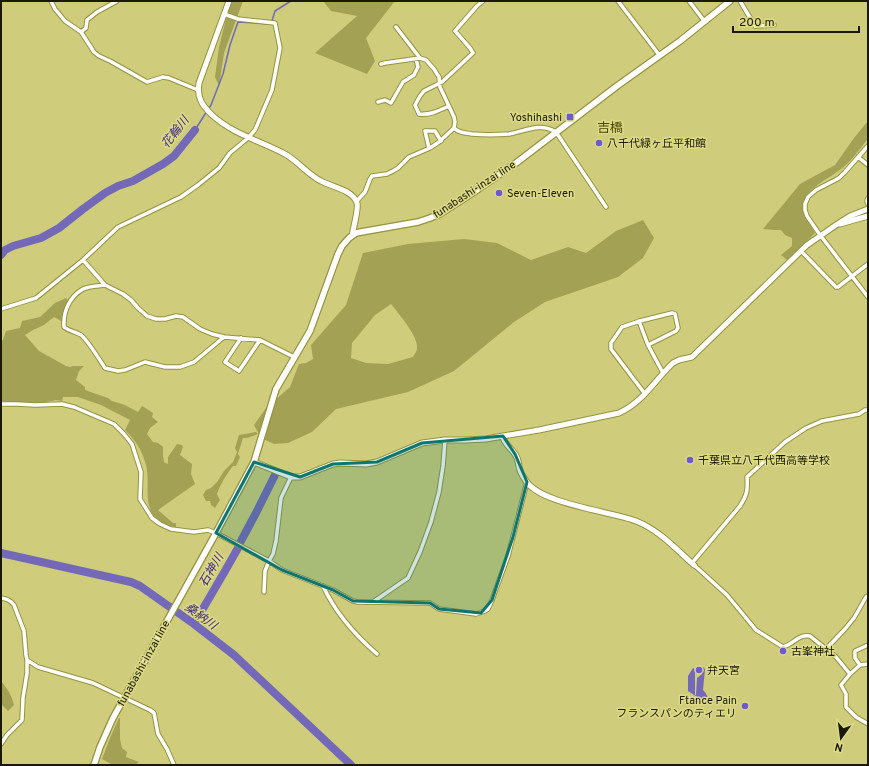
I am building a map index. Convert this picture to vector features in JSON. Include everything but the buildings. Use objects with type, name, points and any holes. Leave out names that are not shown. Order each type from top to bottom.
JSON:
[{"type":"main road","name":"funabashi-inzai line","points":[[94,765],[108,729],[254,462],[276,388],[306,339],[314,322],[342,246],[352,236],[360,232],[418,222],[440,214],[474,192],[660,56],[730,1]]},
{"type":"street","points":[[50,1],[65,21],[81,32],[94,52],[99,56],[147,82],[163,77],[198,90]]},
{"type":"street","points":[[81,32],[86,28],[87,20],[97,12],[117,1]]},
{"type":"street","points":[[229,1],[199,83],[198,90],[201,102],[219,122],[248,138],[283,153],[309,174],[350,194],[357,201],[358,209],[352,236]]},
{"type":"street","points":[[449,106],[433,113],[419,114],[415,105],[424,91],[440,83],[473,53],[455,31],[483,1]]},
{"type":"street","points":[[618,1],[660,56]]},
{"type":"street","points":[[689,1],[705,22]]},
{"type":"street","points":[[740,1],[755,26],[774,25]]},
{"type":"street","points":[[1,309],[36,298],[83,260],[118,227],[181,197],[198,185],[218,168],[230,153],[248,138],[254,130],[272,90],[280,48],[275,23],[238,19],[224,14]]},
{"type":"street","points":[[378,102],[385,100],[391,103],[403,82],[414,75],[418,67],[418,58],[396,26]]},
{"type":"street","points":[[357,201],[365,192],[372,176],[387,174],[393,171],[409,157],[441,141],[454,128],[454,117],[440,87],[439,77],[426,60],[418,58],[381,64]]},
{"type":"street","points":[[454,128],[464,133],[492,135],[509,134],[537,127],[550,128],[556,132],[606,208]]},
{"type":"street","points":[[429,148],[425,131],[435,131],[441,141]]},
{"type":"street","points":[[867,294],[820,235],[807,216],[805,204],[808,197],[816,190],[839,178],[846,172],[868,146]]},
{"type":"street","points":[[858,157],[868,165]]},
{"type":"street","points":[[868,198],[868,204]]},
{"type":"street","points":[[254,462],[295,478],[333,464],[366,464],[377,462],[422,443],[445,440],[472,440],[503,436],[612,415],[627,409],[645,394],[673,363],[692,357],[801,251],[820,235],[850,216],[868,209]]},
{"type":"street","points":[[836,225],[868,216]]},
{"type":"street","points":[[801,251],[836,287],[840,286],[868,264]]},
{"type":"street","points":[[83,260],[105,285],[124,294],[147,316],[156,319],[165,319],[176,316],[183,317],[200,329],[212,334],[224,337],[260,340],[294,357]]},
{"type":"street","points":[[105,285],[84,289],[70,300],[64,321],[64,327],[67,330],[80,335],[105,368],[118,371],[125,370],[145,362],[165,367],[180,367],[194,362],[224,337]]},
{"type":"street","points":[[645,394],[611,349],[611,343],[622,328],[639,321],[672,313],[675,314],[678,328],[676,331],[648,345]]},
{"type":"street","points":[[639,321],[648,345],[663,373]]},
{"type":"street","points":[[241,338],[225,362],[239,371],[260,340]]},
{"type":"street","points":[[1,404],[62,404],[74,407],[114,424],[132,444],[141,472],[140,499],[152,518],[160,524],[171,529],[194,532],[208,530],[216,533],[282,570],[333,590],[353,601],[358,602],[430,603],[439,609],[476,614],[488,609],[508,556],[527,482]]},
{"type":"street","points":[[693,564],[746,497],[747,477],[785,442],[814,424],[822,421],[860,414],[865,410],[868,410]]},
{"type":"street","points":[[503,436],[503,440],[518,458],[520,472],[527,482],[541,493],[565,502],[630,519],[650,527],[727,595],[760,633],[783,647],[802,636],[810,636],[836,657],[850,674]]},
{"type":"street","points":[[372,602],[408,578],[420,552],[431,522],[439,492],[445,440]]},
{"type":"street","points":[[264,592],[268,561],[276,541],[281,498],[292,476]]},
{"type":"street","points":[[323,586],[336,610],[360,639],[377,654]]},
{"type":"street","points":[[826,649],[854,618],[868,596]]},
{"type":"street","points":[[1,598],[7,599],[14,605],[24,631],[27,660],[22,720],[7,735],[1,744]]},
{"type":"street","points":[[860,665],[855,658],[856,651],[868,644]]},
{"type":"street","points":[[27,660],[38,667],[93,683],[150,710],[154,713],[158,734],[167,748],[174,765]]},
{"type":"street","points":[[868,664],[860,665],[841,685],[847,698],[846,707],[856,718],[868,724]]},
{"type":"highlighted area","points":[[503,436],[515,454],[527,482],[513,537],[492,600],[481,613],[439,609],[430,603],[353,601],[333,590],[282,570],[216,533],[254,462],[300,477],[333,464],[377,462],[422,443]]},
{"type":"shaded area","points":[[232,1],[243,1],[224,53],[219,86],[215,77],[219,47],[229,7]]},
{"type":"shaded area","points":[[323,1],[395,1],[366,38],[375,61],[367,74],[315,53],[357,16],[331,11]]},
{"type":"shaded area","points":[[868,121],[868,139],[855,155],[836,173],[816,186],[806,197],[803,204],[803,211],[815,233],[787,260],[781,255],[792,246],[792,238],[785,235],[781,230],[763,229],[800,184],[835,165]]},
{"type":"shaded area","points":[[643,220],[654,238],[643,258],[618,277],[545,302],[514,322],[454,371],[408,392],[336,409],[312,432],[288,443],[274,444],[261,438],[254,425],[266,408],[290,387],[299,364],[306,363],[313,359],[311,345],[346,305],[363,253],[408,244],[464,239],[497,243],[531,260],[568,247],[586,253],[616,231]],"holes":[[[391,304],[415,338],[417,348],[413,357],[388,364],[366,363],[351,358],[352,343],[375,315]]]},
{"type":"shaded area","points":[[66,298],[70,303],[66,319],[61,321],[54,317],[44,325],[25,335],[39,351],[66,366],[84,366],[79,371],[76,380],[85,387],[85,390],[125,405],[138,412],[142,406],[153,413],[152,417],[158,422],[150,428],[147,434],[153,442],[158,443],[163,447],[164,462],[168,464],[168,457],[177,444],[182,445],[183,447],[180,455],[192,464],[191,474],[195,484],[158,510],[173,523],[176,523],[176,527],[167,526],[159,521],[150,509],[148,502],[147,472],[143,455],[138,446],[125,430],[130,420],[101,405],[78,397],[63,397],[62,401],[56,400],[27,403],[1,401],[1,341],[3,340],[6,331],[20,328],[22,321],[40,317],[55,303]]},
{"type":"shaded area","points":[[256,432],[258,434],[243,438],[238,454],[240,457],[236,466],[233,466],[220,486],[217,494],[220,500],[215,508],[211,505],[210,501],[206,501],[203,495],[206,490],[211,488],[217,482],[224,471],[233,462],[237,452],[235,448],[239,435]]},
{"type":"shaded area","points":[[703,667],[705,669],[703,690],[707,696],[706,703],[688,691],[688,676],[693,668],[696,670],[696,695],[697,678],[702,674]]},
{"type":"shaded area","points":[[1,681],[9,692],[14,705],[8,711],[1,704]]},
{"type":"shaded area","points":[[119,718],[122,748],[127,752],[126,757],[139,762],[135,765],[113,765],[102,759]]},
{"type":"waterway","name":"花輪川","points":[[209,108],[223,74],[230,45],[238,22],[271,24],[275,11],[291,1]]},
{"type":"waterway","name":"花輪川","points":[[195,130],[207,111]]},
{"type":"waterway","name":"花輪川","points":[[1,255],[5,250],[13,246],[41,238],[59,228],[105,193],[118,186],[133,181],[163,164],[174,156],[195,130]]},
{"type":"waterway","name":"石神川","points":[[241,541],[275,475]]},
{"type":"waterway","name":"石神川","points":[[194,624],[238,548]]},
{"type":"waterway","name":"桑納川","points":[[1,553],[131,582],[140,586],[194,624],[234,655],[351,765]]},
{"type":"place","name":"Yoshihashi","points":[[570,117]]},
{"type":"place","name":"八千代緑ヶ丘平和館","points":[[599,143]]},
{"type":"place","name":"Seven-Eleven","points":[[499,193]]},
{"type":"place","name":"千葉県立八千代西高等学校","points":[[690,460]]},
{"type":"place","name":"古峯神社","points":[[783,651]]},
{"type":"place","name":"弁天宮","points":[[699,670]]},
{"type":"place","name":"Ftance Pain フランスパンのティエリ","points":[[745,706]]},
{"type":"district","name":"吉橋","points":[[610,127]]}]
